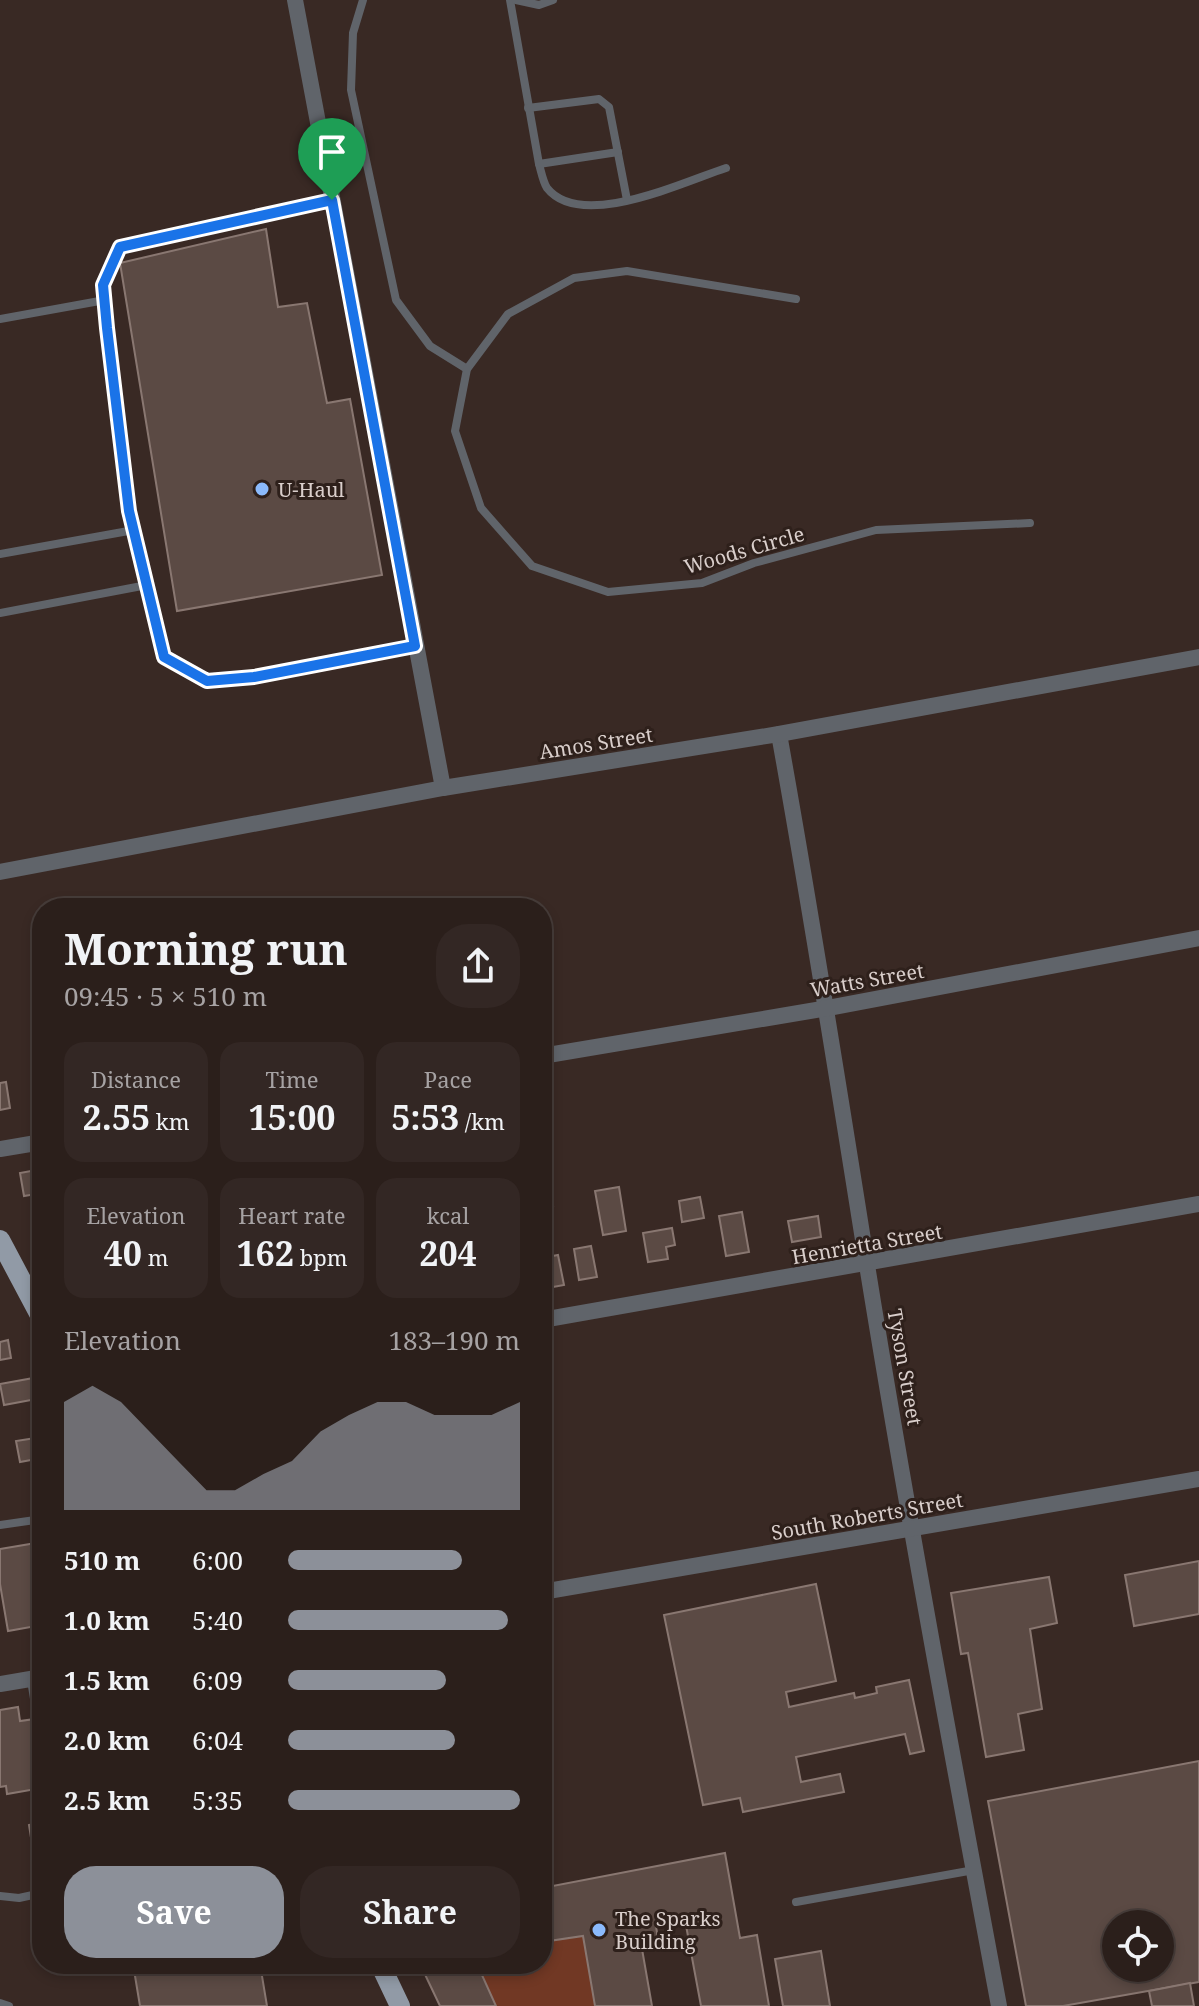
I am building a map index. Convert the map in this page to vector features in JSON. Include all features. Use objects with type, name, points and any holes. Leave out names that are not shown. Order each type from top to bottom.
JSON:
[{"type":"main road","points":[[0,1240],[32,1300]]},
{"type":"main road","points":[[385,1974],[400,2006]]},
{"type":"street","points":[[295,0],[443,788]]},
{"type":"street","name":"Amos Street","points":[[0,872],[443,788],[779,734],[1199,657]]},
{"type":"street","name":"Tyson Street","points":[[779,734],[828,1008],[867,1265],[912,1528],[999,2006]]},
{"type":"street","name":"Watts Street","points":[[552,1054],[828,1008],[1199,938]]},
{"type":"street","points":[[0,1149],[32,1144]]},
{"type":"street","name":"Henrietta Street","points":[[552,1318],[1199,1204]]},
{"type":"street","name":"South Roberts Street","points":[[552,1590],[1199,1479]]},
{"type":"street","points":[[0,1684],[32,1679]]},
{"type":"lane","points":[[363,0],[353,33],[351,90],[396,300],[430,346],[467,369]]},
{"type":"lane","points":[[553,0],[539,5],[513,0],[528,108],[546,187],[563,200],[580,207],[627,200],[726,168]]},
{"type":"lane","points":[[528,108],[599,99],[609,107],[627,200]]},
{"type":"lane","points":[[539,164],[618,152]]},
{"type":"lane","points":[[332,200],[120,247],[103,285],[134,530],[164,657],[207,681],[254,677],[415,646]]},
{"type":"lane","name":"Woods Circle","points":[[796,299],[627,271],[574,278],[508,314],[467,369],[455,431],[481,508],[532,566],[608,592],[702,583],[754,563],[876,530],[1030,523]]},
{"type":"lane","points":[[0,319],[105,300]]},
{"type":"lane","points":[[0,554],[134,530]]},
{"type":"lane","points":[[0,613],[147,585]]},
{"type":"lane","points":[[0,1525],[32,1520]]},
{"type":"lane","points":[[796,1902],[974,1870]]},
{"type":"lane","points":[[0,1896],[19,1898],[32,1895]]},
{"type":"lane","points":[[0,2003],[9,2006]]},
{"type":"shaded area","points":[[583,1936],[595,2006],[496,2006],[482,1974],[552,1974],[552,1941]]},
{"type":"building","name":"U-Haul","points":[[266,229],[278,307],[307,303],[327,403],[350,399],[382,575],[177,611],[120,263]]},
{"type":"building","points":[[6,1082],[10,1108],[0,1110],[0,1083]]},
{"type":"building","points":[[32,1171],[32,1195],[24,1196],[20,1173]]},
{"type":"building","points":[[619,1187],[626,1231],[603,1235],[595,1191]]},
{"type":"building","points":[[700,1197],[704,1218],[682,1222],[679,1201]]},
{"type":"building","points":[[742,1212],[749,1252],[726,1256],[719,1216]]},
{"type":"building","points":[[818,1216],[821,1237],[792,1242],[788,1221]]},
{"type":"building","points":[[672,1228],[675,1245],[666,1247],[668,1259],[648,1262],[643,1233]]},
{"type":"building","points":[[591,1246],[597,1277],[579,1280],[574,1249]]},
{"type":"building","points":[[558,1255],[564,1285],[552,1287],[552,1256]]},
{"type":"building","points":[[8,1340],[11,1358],[0,1360],[0,1342]]},
{"type":"building","points":[[32,1378],[32,1400],[4,1405],[0,1384]]},
{"type":"building","points":[[32,1439],[32,1460],[20,1462],[16,1441]]},
{"type":"building","points":[[32,1544],[32,1627],[8,1631],[0,1584],[0,1549]]},
{"type":"building","points":[[1199,1561],[1199,1614],[1134,1626],[1125,1575]]},
{"type":"building","points":[[1049,1577],[1057,1623],[1030,1629],[1042,1709],[1018,1714],[1024,1750],[986,1757],[968,1653],[961,1654],[951,1593]]},
{"type":"building","points":[[816,1584],[836,1681],[786,1692],[789,1707],[854,1693],[855,1698],[877,1693],[876,1687],[909,1680],[924,1751],[910,1754],[905,1734],[796,1757],[801,1782],[840,1774],[844,1792],[743,1812],[740,1798],[703,1805],[664,1615]]},
{"type":"building","points":[[18,1707],[20,1721],[32,1719],[32,1790],[7,1794],[6,1786],[0,1787],[0,1710]]},
{"type":"building","points":[[1199,1761],[1199,1982],[1063,2006],[1026,2006],[988,1801]]},
{"type":"building","name":"The Sparks Building","points":[[725,1853],[740,1938],[757,1935],[769,2006],[701,2006],[685,1920],[656,1926],[659,1946],[642,1949],[652,2006],[595,2006],[583,1936],[552,1941],[552,1886]]},
{"type":"building","points":[[821,1951],[830,2006],[783,2006],[775,1959]]},
{"type":"building","points":[[135,1974],[262,1974],[267,2006],[140,2006]]},
{"type":"building","points":[[425,1974],[482,1974],[496,2006],[440,2006]]},
{"type":"building","points":[[1190,1983],[1194,2006],[1152,2006],[1149,1991]]},
{"type":"place","name":"U-Haul","points":[[262,489]]},
{"type":"place","name":"The Sparks Building","points":[[599,1930]]},
{"type":"route","points":[[332,200],[415,646],[254,677],[207,681],[164,657],[129,511],[103,285],[120,247],[332,200]]}]
